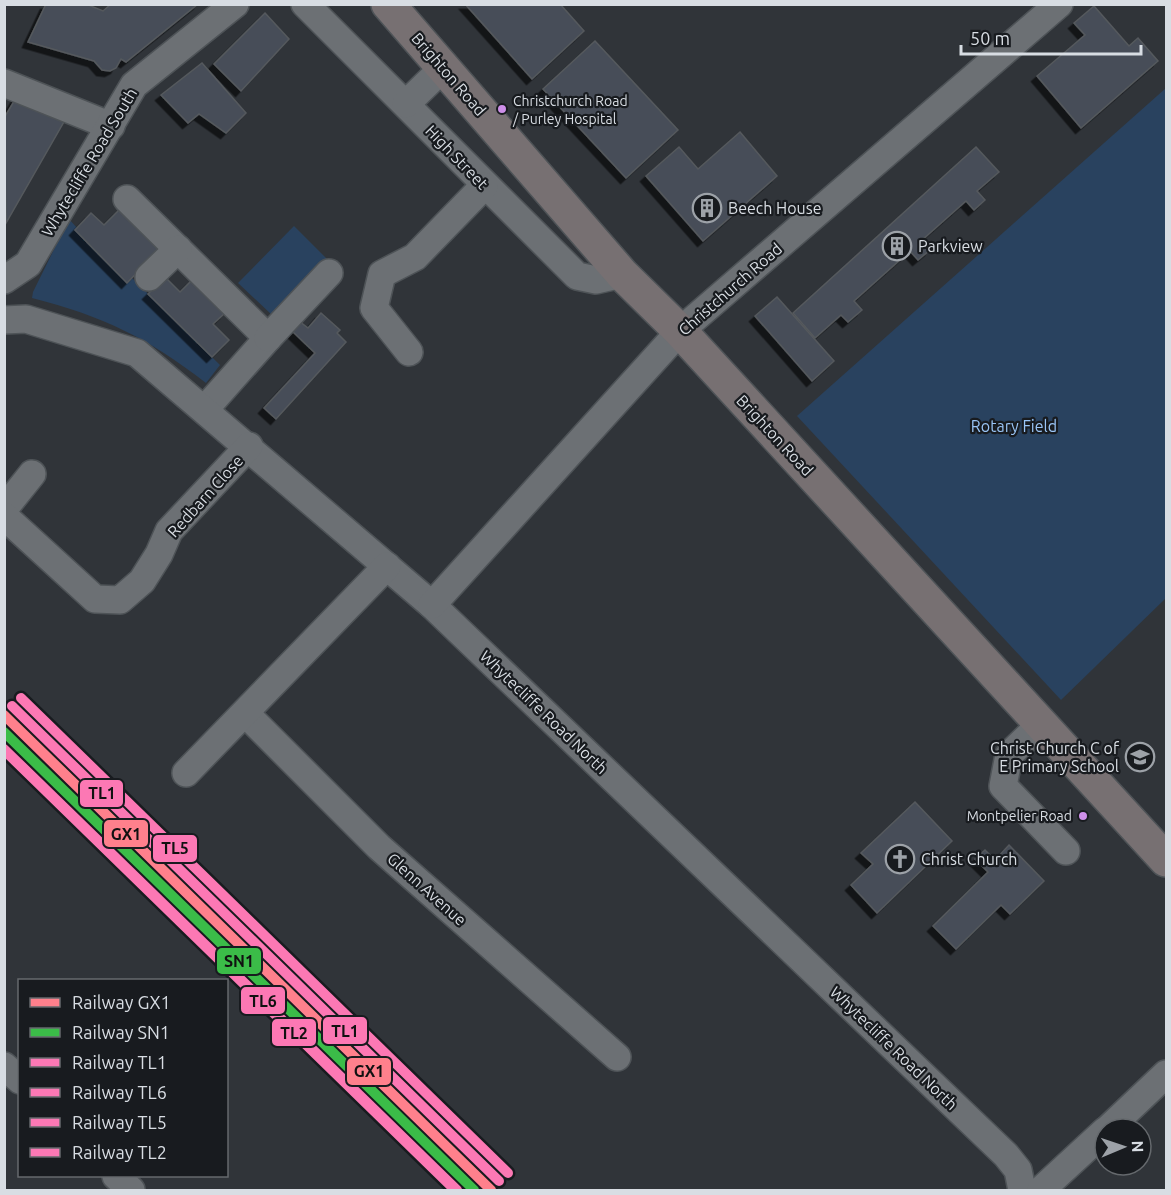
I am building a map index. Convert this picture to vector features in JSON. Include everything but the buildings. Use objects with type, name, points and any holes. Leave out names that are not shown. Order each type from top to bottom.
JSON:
[{"type":"main road","name":"Brighton Road","points":[[388,4],[622,274],[680,331],[1167,860]]},
{"type":"street","name":"Whytecliffe Road South","points":[[4,280],[28,264],[134,85],[235,4]]},
{"type":"street","name":"High Street","points":[[305,4],[406,104],[484,186],[577,276],[596,280],[622,274]]},
{"type":"street","name":"Christchurch Road","points":[[432,605],[680,331],[1059,4]]},
{"type":"street","points":[[406,104],[443,68]]},
{"type":"street","points":[[4,82],[111,126]]},
{"type":"street","points":[[409,351],[374,308],[382,274],[415,257],[484,186]]},
{"type":"street","points":[[127,199],[268,338]]},
{"type":"street","points":[[149,278],[178,249]]},
{"type":"street","points":[[205,409],[328,273]]},
{"type":"street","name":"Whytecliffe Road North","points":[[4,320],[26,319],[137,352],[249,446],[432,605],[1006,1155],[1018,1170],[1022,1191]]},
{"type":"street","name":"Redbarn Close","points":[[4,516],[95,599],[120,600],[142,581],[159,554],[169,531],[249,446]]},
{"type":"street","points":[[4,509],[32,474]]},
{"type":"street","points":[[186,773],[387,566]]},
{"type":"street","name":"Glenn Avenue","points":[[245,713],[379,847],[617,1058]]},
{"type":"street","points":[[1041,724],[1009,755],[1003,786],[1066,851]]},
{"type":"street","points":[[4,1066],[18,1078]]},
{"type":"street","points":[[1120,1117],[1167,1074]]},
{"type":"street","points":[[1041,1191],[1093,1142]]},
{"type":"street","points":[[117,1177],[131,1191]]},
{"type":"green space","name":"Rotary Field","points":[[1166,88],[1166,598],[1061,700],[797,416]]},
{"type":"green space","points":[[69,219],[77,228],[75,230],[127,282],[132,278],[220,365],[206,383],[164,353],[124,330],[81,313],[32,298]]},
{"type":"green space","points":[[294,226],[327,259],[272,315],[238,283]]},
{"type":"rail line","name":"TL5","points":[[21,698],[508,1173]]},
{"type":"rail line","name":"TL1","points":[[12,706],[499,1181]]},
{"type":"rail line","name":"GX1","points":[[4,715],[491,1190]]},
{"type":"rail line","name":"SN1","points":[[4,732],[474,1190]]},
{"type":"rail line","name":"TL6","points":[[4,749],[457,1190]]},
{"type":"rail line","name":"TL2","points":[[4,750],[455,1190]]},
{"type":"place","name":"Christchurch Road / Purley Hospital","points":[[502,109]]},
{"type":"place","name":"Beech House","points":[[707,208]]},
{"type":"place","name":"Parkview","points":[[897,246]]},
{"type":"place","name":"Christ Church C of E Primary School","points":[[1140,757]]},
{"type":"place","name":"Montpelier Road","points":[[1083,816]]},
{"type":"place","name":"Christ Church","points":[[900,859]]}]
